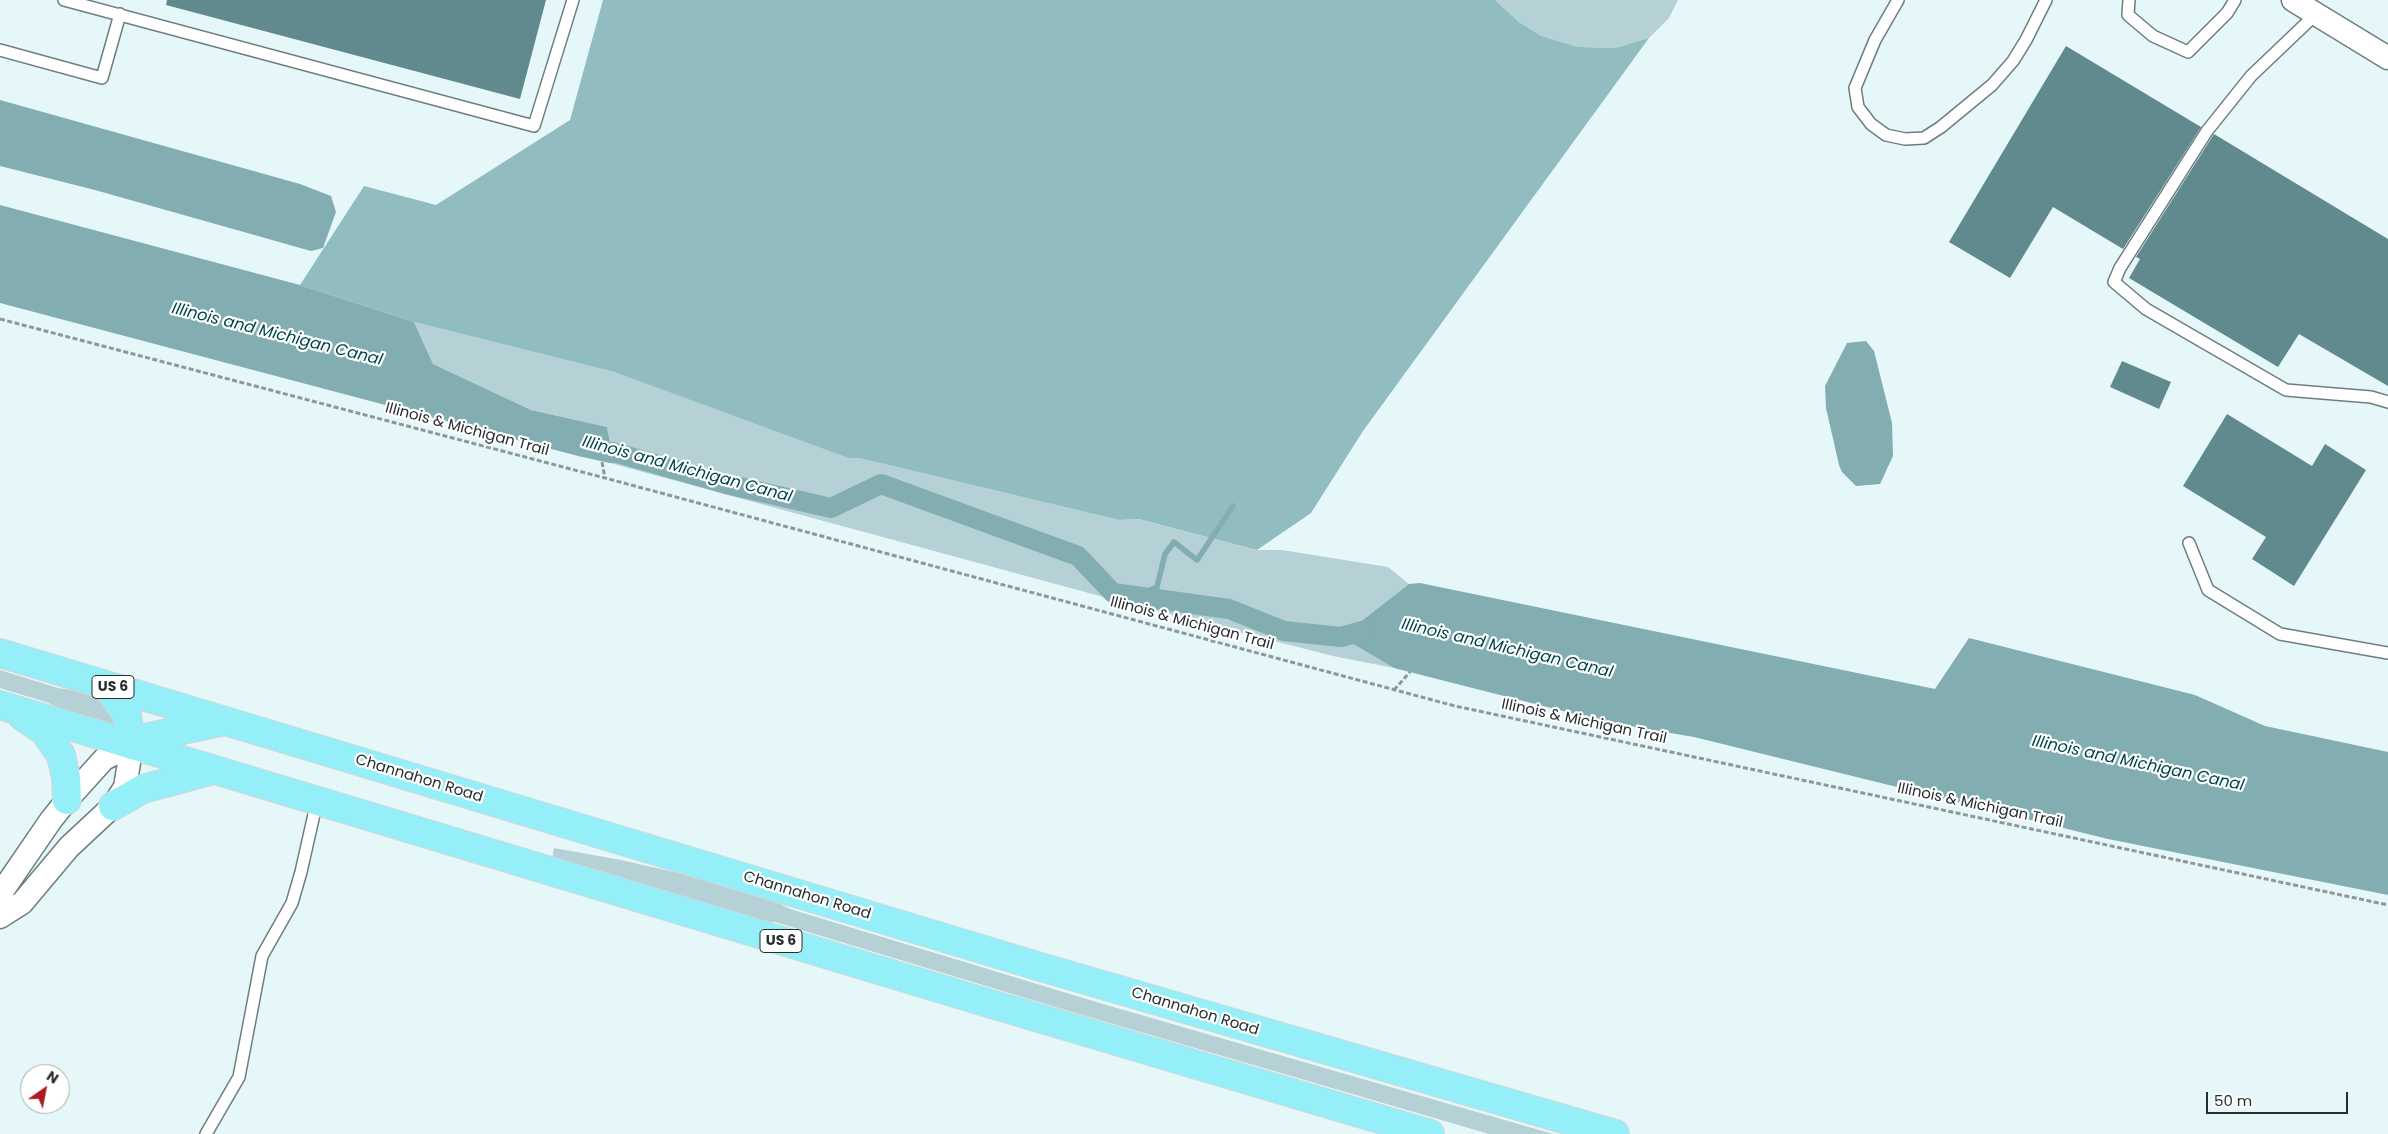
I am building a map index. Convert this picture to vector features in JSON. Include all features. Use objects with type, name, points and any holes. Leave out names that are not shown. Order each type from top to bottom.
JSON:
[{"type":"main road","name":"Channahon Road","points":[[0,653],[1092,982],[1615,1134]]},
{"type":"main road","points":[[107,686],[126,715],[132,745],[149,737],[226,721]]},
{"type":"main road","points":[[5,707],[44,731],[61,755],[66,778],[67,800]]},
{"type":"main road","name":"US 6","points":[[5,707],[1430,1134]]},
{"type":"main road","points":[[113,806],[143,789],[213,770]]},
{"type":"street","points":[[2293,0],[2388,58]]},
{"type":"street","points":[[0,906],[3,890],[67,800],[104,759],[132,745]]},
{"type":"street","points":[[0,917],[22,903],[69,847],[113,806],[125,787],[132,745]]},
{"type":"lane","points":[[64,0],[534,126],[573,0]]},
{"type":"lane","points":[[1898,0],[1875,40],[1855,88],[1858,107],[1870,124],[1886,135],[1905,139],[1924,138],[1941,127],[1992,85],[2013,61],[2046,0]]},
{"type":"lane","points":[[2129,0],[2128,15],[2153,36],[2188,52],[2227,13],[2235,0]]},
{"type":"lane","points":[[0,50],[102,78],[120,14]]},
{"type":"lane","points":[[2316,14],[2251,76],[2207,131],[2120,268],[2114,282],[2146,309],[2286,390],[2371,397],[2388,402]]},
{"type":"lane","points":[[2189,543],[2208,590],[2280,634],[2388,653]]},
{"type":"lane","points":[[206,1134],[239,1077],[262,956],[292,903],[317,801]]},
{"type":"path","name":"Illinois & Michigan Trail","points":[[0,319],[605,478],[1455,706],[2388,905]]},
{"type":"path","points":[[602,462],[605,478]]},
{"type":"path","points":[[1394,690],[1410,672]]},
{"type":"shaded area","points":[[603,0],[1495,0],[1519,22],[1541,36],[1578,47],[1615,48],[1649,38],[1363,431],[1311,513],[1257,550],[1138,519],[1119,520],[859,458],[848,458],[614,372],[414,322],[300,285],[364,186],[436,205],[570,120]]},
{"type":"shaded area","points":[[1495,0],[1678,0],[1669,18],[1649,38],[1615,48],[1578,47],[1541,36],[1519,22]]},
{"type":"shaded area","points":[[414,322],[614,372],[848,458],[859,458],[1119,520],[1137,519],[1257,550],[1282,550],[1388,567],[1409,584],[1341,637],[1394,668],[1333,656],[1144,608],[610,463],[638,460],[610,443],[607,427],[531,410],[433,364]]},
{"type":"shaded area","points":[[0,670],[58,688],[85,692],[97,697],[109,709],[120,728],[64,712],[49,703],[0,688]]},
{"type":"shaded area","points":[[554,848],[621,860],[696,877],[770,899],[790,909],[1103,1004],[1553,1134],[1489,1134],[1062,1009],[775,922],[761,922],[552,859]]},
{"type":"water","points":[[0,100],[300,184],[331,196],[336,212],[323,248],[311,251],[95,190],[0,166]]},
{"type":"water","points":[[0,205],[300,285],[414,322],[433,364],[531,410],[607,427],[610,443],[639,460],[610,463],[578,456],[0,303]]},
{"type":"water","points":[[1866,341],[1874,351],[1892,423],[1893,456],[1880,484],[1856,486],[1842,472],[1839,465],[1826,408],[1825,386],[1847,343]]},
{"type":"water","points":[[1420,583],[1935,689],[1969,638],[2195,695],[2265,726],[2388,752],[2388,895],[2108,839],[1694,737],[1606,722],[1394,668],[1341,637],[1409,584]]},
{"type":"building","points":[[167,0],[546,0],[520,99],[166,5]]},
{"type":"building","points":[[2066,46],[2201,127],[2123,249],[2053,207],[2010,278],[1949,242]]},
{"type":"building","points":[[2214,134],[2388,239],[2388,386],[2299,334],[2278,367],[2129,278],[2140,259],[2136,257]]},
{"type":"building","points":[[2122,361],[2171,382],[2159,409],[2110,387]]},
{"type":"building","points":[[2227,414],[2312,466],[2325,444],[2366,470],[2294,586],[2252,559],[2266,537],[2183,486]]},
{"type":"waterway","name":"Illinois and Michigan Canal","points":[[613,452],[726,484],[831,508],[881,484],[1078,556],[1113,593],[1229,609],[1284,631],[1341,637],[1366,630]]},
{"type":"waterway","points":[[1137,596],[1157,587],[1165,554],[1174,542],[1197,560],[1233,506]]}]
